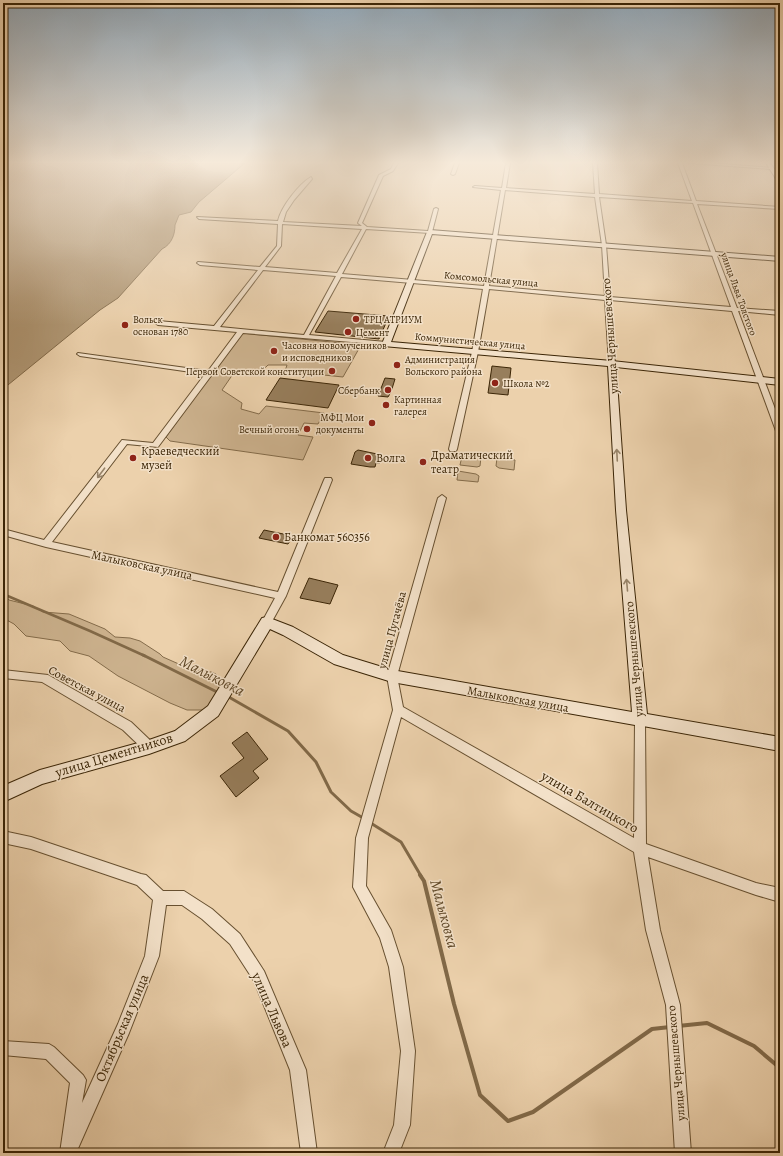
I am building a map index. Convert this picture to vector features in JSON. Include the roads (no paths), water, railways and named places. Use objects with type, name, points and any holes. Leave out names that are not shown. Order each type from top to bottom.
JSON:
[{"type":"street","points":[[216,328],[279,246],[280,223],[283,217]]},
{"type":"street","points":[[361,217],[360,223],[365,227]]},
{"type":"street","points":[[386,344],[409,281],[430,232],[434,217]]},
{"type":"street","points":[[453,449],[474,352],[499,217]]},
{"type":"street","name":"улица Чернышевского","points":[[600,217],[604,245],[620,510],[640,721],[640,848],[653,930],[673,1005],[683,1153]]},
{"type":"street","name":"улица Льва Толстого","points":[[700,217],[780,431]]},
{"type":"street","points":[[199,218],[365,227],[780,259]]},
{"type":"street","points":[[306,336],[365,227]]},
{"type":"street","name":"Комсомольская улица","points":[[200,263],[780,313]]},
{"type":"street","name":"Коммунистическая улица","points":[[158,323],[612,364],[780,382]]},
{"type":"street","points":[[46,544],[125,442],[155,446],[242,330]]},
{"type":"street","points":[[80,354],[210,373]]},
{"type":"street","points":[[266,622],[281,596],[328,480]]},
{"type":"street","name":"улица Пугачёва","points":[[391,1153],[402,1125],[408,1051],[396,967],[386,935],[360,887],[362,838],[398,710],[392,676],[442,498]]},
{"type":"street","name":"Малыковская улица","points":[[3,532],[46,544],[281,596]]},
{"type":"street","name":"Малыковская улица","points":[[266,622],[288,631],[340,660],[392,676],[640,721],[780,744]]},
{"type":"street","name":"улица Цементников","points":[[3,794],[40,777],[149,747],[180,736],[214,710],[266,622]]},
{"type":"street","name":"Советская улица","points":[[3,674],[44,678],[127,726],[149,747]]},
{"type":"street","name":"улица Балтицкого","points":[[398,710],[640,848],[756,889],[780,894]]},
{"type":"street","points":[[3,836],[30,843],[141,880],[160,898]]},
{"type":"street","name":"Октябрьская улица","points":[[68,1153],[124,1028],[152,956],[160,898]]},
{"type":"street","name":"улица Львова","points":[[160,898],[184,898],[207,914],[235,939],[259,976],[298,1070],[309,1153]]},
{"type":"street","points":[[3,1048],[49,1052],[78,1080],[68,1153]]},
{"type":"waterway","name":"Малыковка","points":[[3,594],[145,656]]},
{"type":"waterway","name":"Малыковка","points":[[145,656],[219,693]]},
{"type":"waterway","name":"Малыковка","points":[[227,696],[288,731],[316,762],[331,792],[351,811],[365,819]]},
{"type":"waterway","name":"Малыковка","points":[[369,822],[401,842],[421,876]]},
{"type":"waterway","name":"Малыковка","points":[[420,875],[424,881],[454,1004],[480,1095],[508,1121],[533,1112],[652,1029],[670,1027]]},
{"type":"waterway","name":"Малыковка","points":[[678,1026],[707,1023],[754,1046],[780,1068]]},
{"type":"place","name":"ТРЦ АТРИУМ","points":[[356,319]]},
{"type":"place","name":"Вольск основан 1780","points":[[125,325]]},
{"type":"place","name":"Цемент","points":[[348,332]]},
{"type":"place","name":"Часовня новомучеников и исповедников","points":[[274,351]]},
{"type":"place","name":"Администрация Вольского района","points":[[397,365]]},
{"type":"place","name":"Первой Советской конституции","points":[[332,371]]},
{"type":"place","name":"Школа №2","points":[[495,383]]},
{"type":"place","name":"Сбербанк","points":[[388,390]]},
{"type":"place","name":"Картинная галерея","points":[[386,405]]},
{"type":"place","name":"МФЦ Мои документы","points":[[372,423]]},
{"type":"place","name":"Вечный огонь","points":[[307,429]]},
{"type":"place","name":"Краеведческий музей","points":[[133,458]]},
{"type":"place","name":"Волга","points":[[368,458]]},
{"type":"place","name":"Драматический театр","points":[[423,462]]},
{"type":"place","name":"Банкомат 560356","points":[[276,537]]}]
